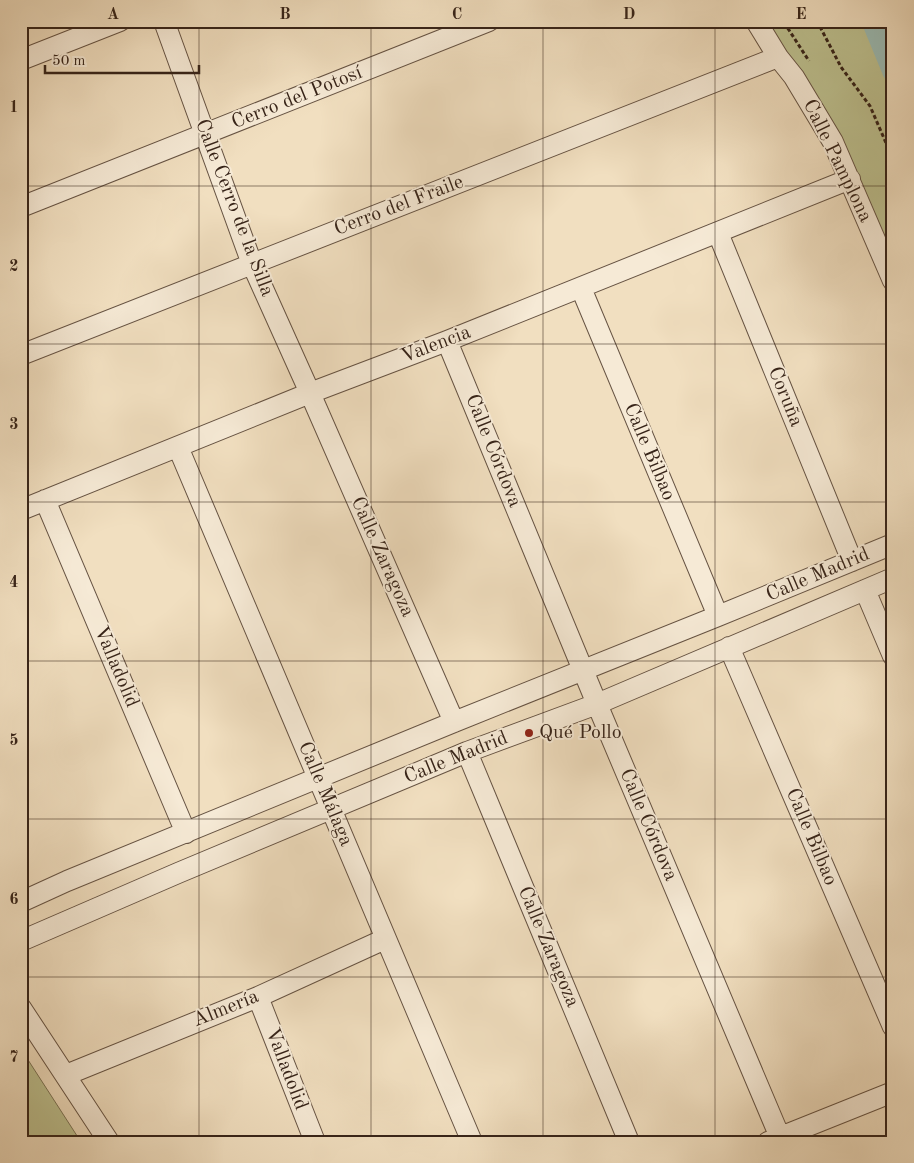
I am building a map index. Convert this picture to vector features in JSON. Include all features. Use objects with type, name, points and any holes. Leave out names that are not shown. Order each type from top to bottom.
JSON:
[{"type":"street","points":[[21,60],[120,21]]},
{"type":"street","name":"Calle Cerro de la Silla","points":[[164,21],[252,264],[310,392]]},
{"type":"street","name":"Cerro del Potosí","points":[[21,207],[489,21]]},
{"type":"street","name":"Calle Pamplona","points":[[756,21],[778,57],[794,77],[828,134],[850,179],[893,281]]},
{"type":"street","name":"Cerro del Fraile","points":[[21,355],[778,57]]},
{"type":"street","name":"Valencia","points":[[21,510],[310,392],[447,341],[850,179]]},
{"type":"street","name":"Coruña","points":[[718,233],[852,561]]},
{"type":"street","name":"Calle Bilbao","points":[[581,288],[718,616]]},
{"type":"street","name":"Calle Córdova","points":[[447,341],[776,1140]]},
{"type":"street","name":"Calle Zaragoza","points":[[310,392],[454,722]]},
{"type":"street","name":"Calle Málaga","points":[[178,447],[472,1142]]},
{"type":"street","name":"Valladolid","points":[[45,500],[186,833]]},
{"type":"street","name":"Calle Madrid","points":[[21,902],[67,881],[454,722],[893,544]]},
{"type":"street","name":"Calle Madrid","points":[[21,941],[467,752],[597,704],[893,578]]},
{"type":"street","points":[[865,590],[893,656]]},
{"type":"street","name":"Calle Bilbao","points":[[729,647],[893,1027]]},
{"type":"street","name":"Calle Zaragoza","points":[[467,752],[629,1142]]},
{"type":"street","name":"Almería","points":[[66,1075],[258,996],[385,939]]},
{"type":"street","name":"Valladolid","points":[[258,996],[315,1142]]},
{"type":"street","points":[[21,1008],[109,1142]]},
{"type":"street","points":[[776,1140],[893,1092]]},
{"type":"path","points":[[817,21],[840,67],[870,106],[893,159]]},
{"type":"green space","points":[[756,21],[888,21],[893,32],[893,293],[839,165]]},
{"type":"green space","points":[[21,1049],[81,1142],[21,1142]]},
{"type":"waterway","points":[[872,21],[893,72]]},
{"type":"place","name":"Qué Pollo","points":[[529,733]]}]
